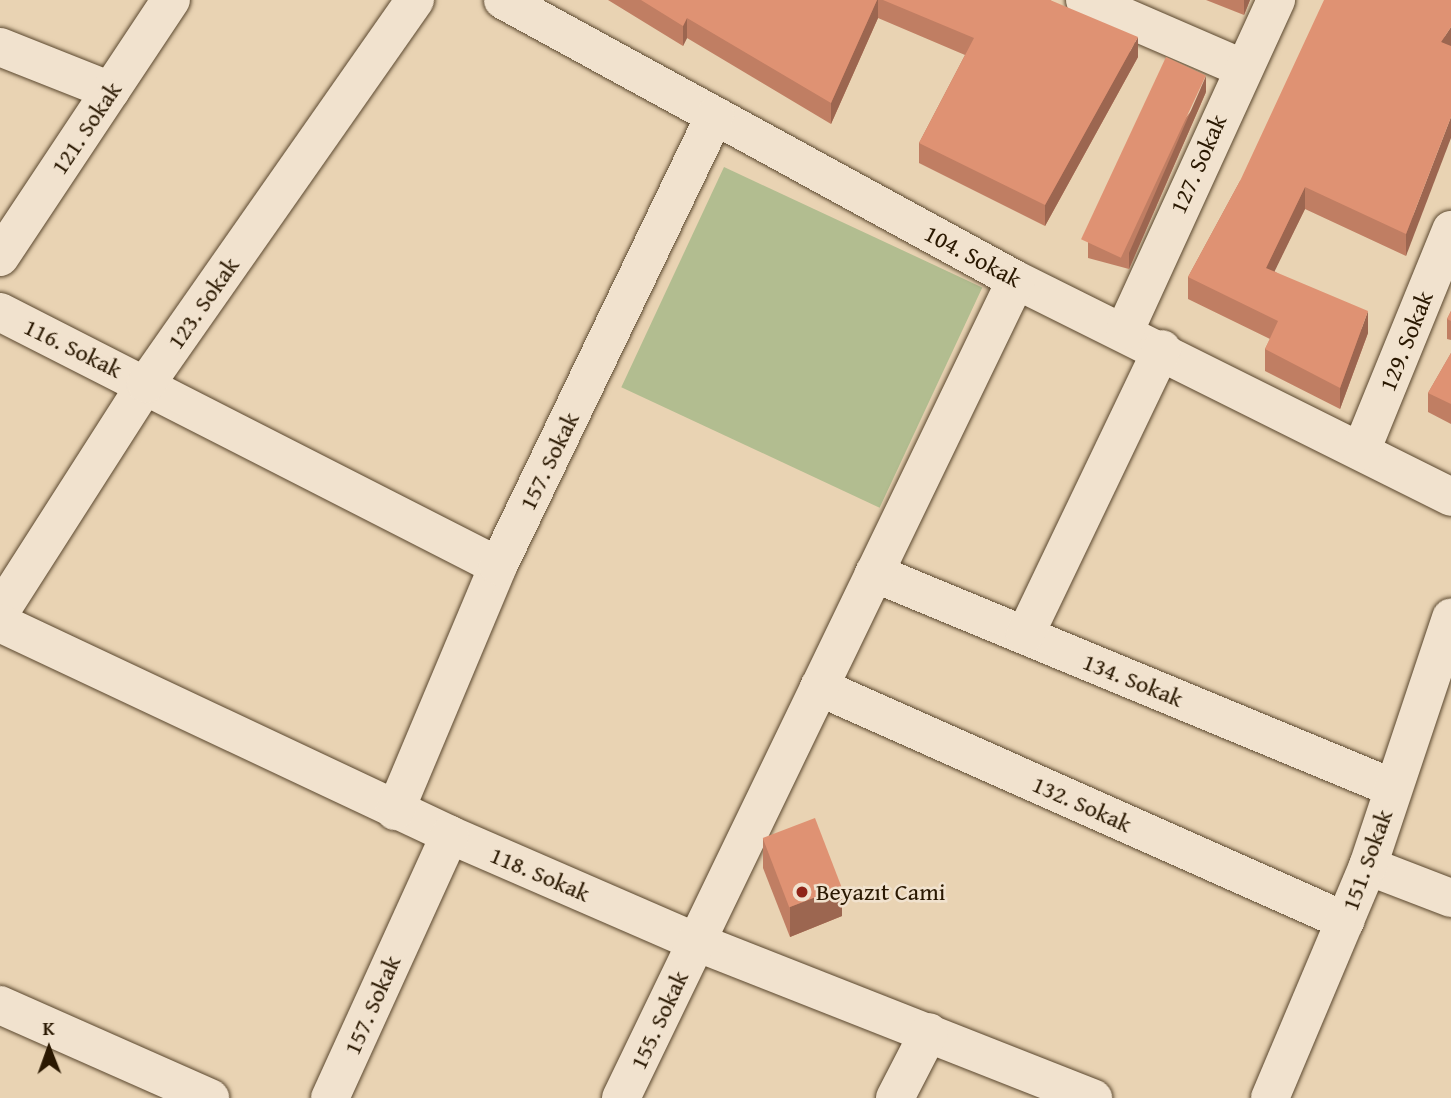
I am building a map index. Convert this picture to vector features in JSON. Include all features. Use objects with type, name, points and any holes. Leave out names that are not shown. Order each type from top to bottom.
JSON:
[{"type":"street","name":"121. Sokak","points":[[0,257],[171,0]]},
{"type":"street","name":"123. Sokak","points":[[0,612],[10,575],[415,0]]},
{"type":"street","name":"104. Sokak","points":[[503,0],[1016,280],[1125,330],[1451,497]]},
{"type":"street","points":[[1085,0],[1240,67]]},
{"type":"street","name":"127. Sokak","points":[[1125,330],[1240,67],[1276,0]]},
{"type":"street","points":[[0,47],[111,91]]},
{"type":"street","name":"157. Sokak","points":[[395,811],[498,566],[715,116]]},
{"type":"street","name":"129. Sokak","points":[[1361,451],[1451,230]]},
{"type":"street","name":"155. Sokak","points":[[621,1098],[1016,280]]},
{"type":"street","name":"116. Sokak","points":[[0,312],[146,384],[498,566]]},
{"type":"street","points":[[1025,635],[1162,349]]},
{"type":"street","name":"134. Sokak","points":[[874,573],[1393,788]]},
{"type":"street","name":"151. Sokak","points":[[1270,1098],[1368,866],[1393,788],[1443,657],[1451,618]]},
{"type":"street","name":"118. Sokak","points":[[0,623],[395,811],[696,942],[1093,1098]]},
{"type":"street","name":"132. Sokak","points":[[819,687],[1345,921]]},
{"type":"street","name":"157. Sokak","points":[[330,1098],[450,835]]},
{"type":"street","points":[[1368,866],[1451,898]]},
{"type":"street","points":[[0,1005],[210,1098]]},
{"type":"street","points":[[895,1098],[929,1032]]},
{"type":"green space","points":[[724,167],[982,287],[880,508],[621,387]]},
{"type":"building","points":[[641,0],[877,0],[831,103],[687,18],[683,26]]},
{"type":"building","points":[[883,0],[1050,0],[1138,37],[1045,205],[919,143],[974,38]]},
{"type":"building","points":[[1324,0],[1451,0],[1451,27],[1441,42],[1451,46],[1451,117],[1406,234],[1305,187],[1266,268],[1368,311],[1340,388],[1265,349],[1278,321],[1188,277],[1240,181]]},
{"type":"building","points":[[1166,57],[1206,76],[1121,258],[1081,239]]},
{"type":"building","points":[[1451,353],[1451,404],[1428,393]]},
{"type":"building","points":[[815,818],[842,887],[789,907],[763,838]]},
{"type":"place","name":"Beyazıt Cami","points":[[802,892]]}]
